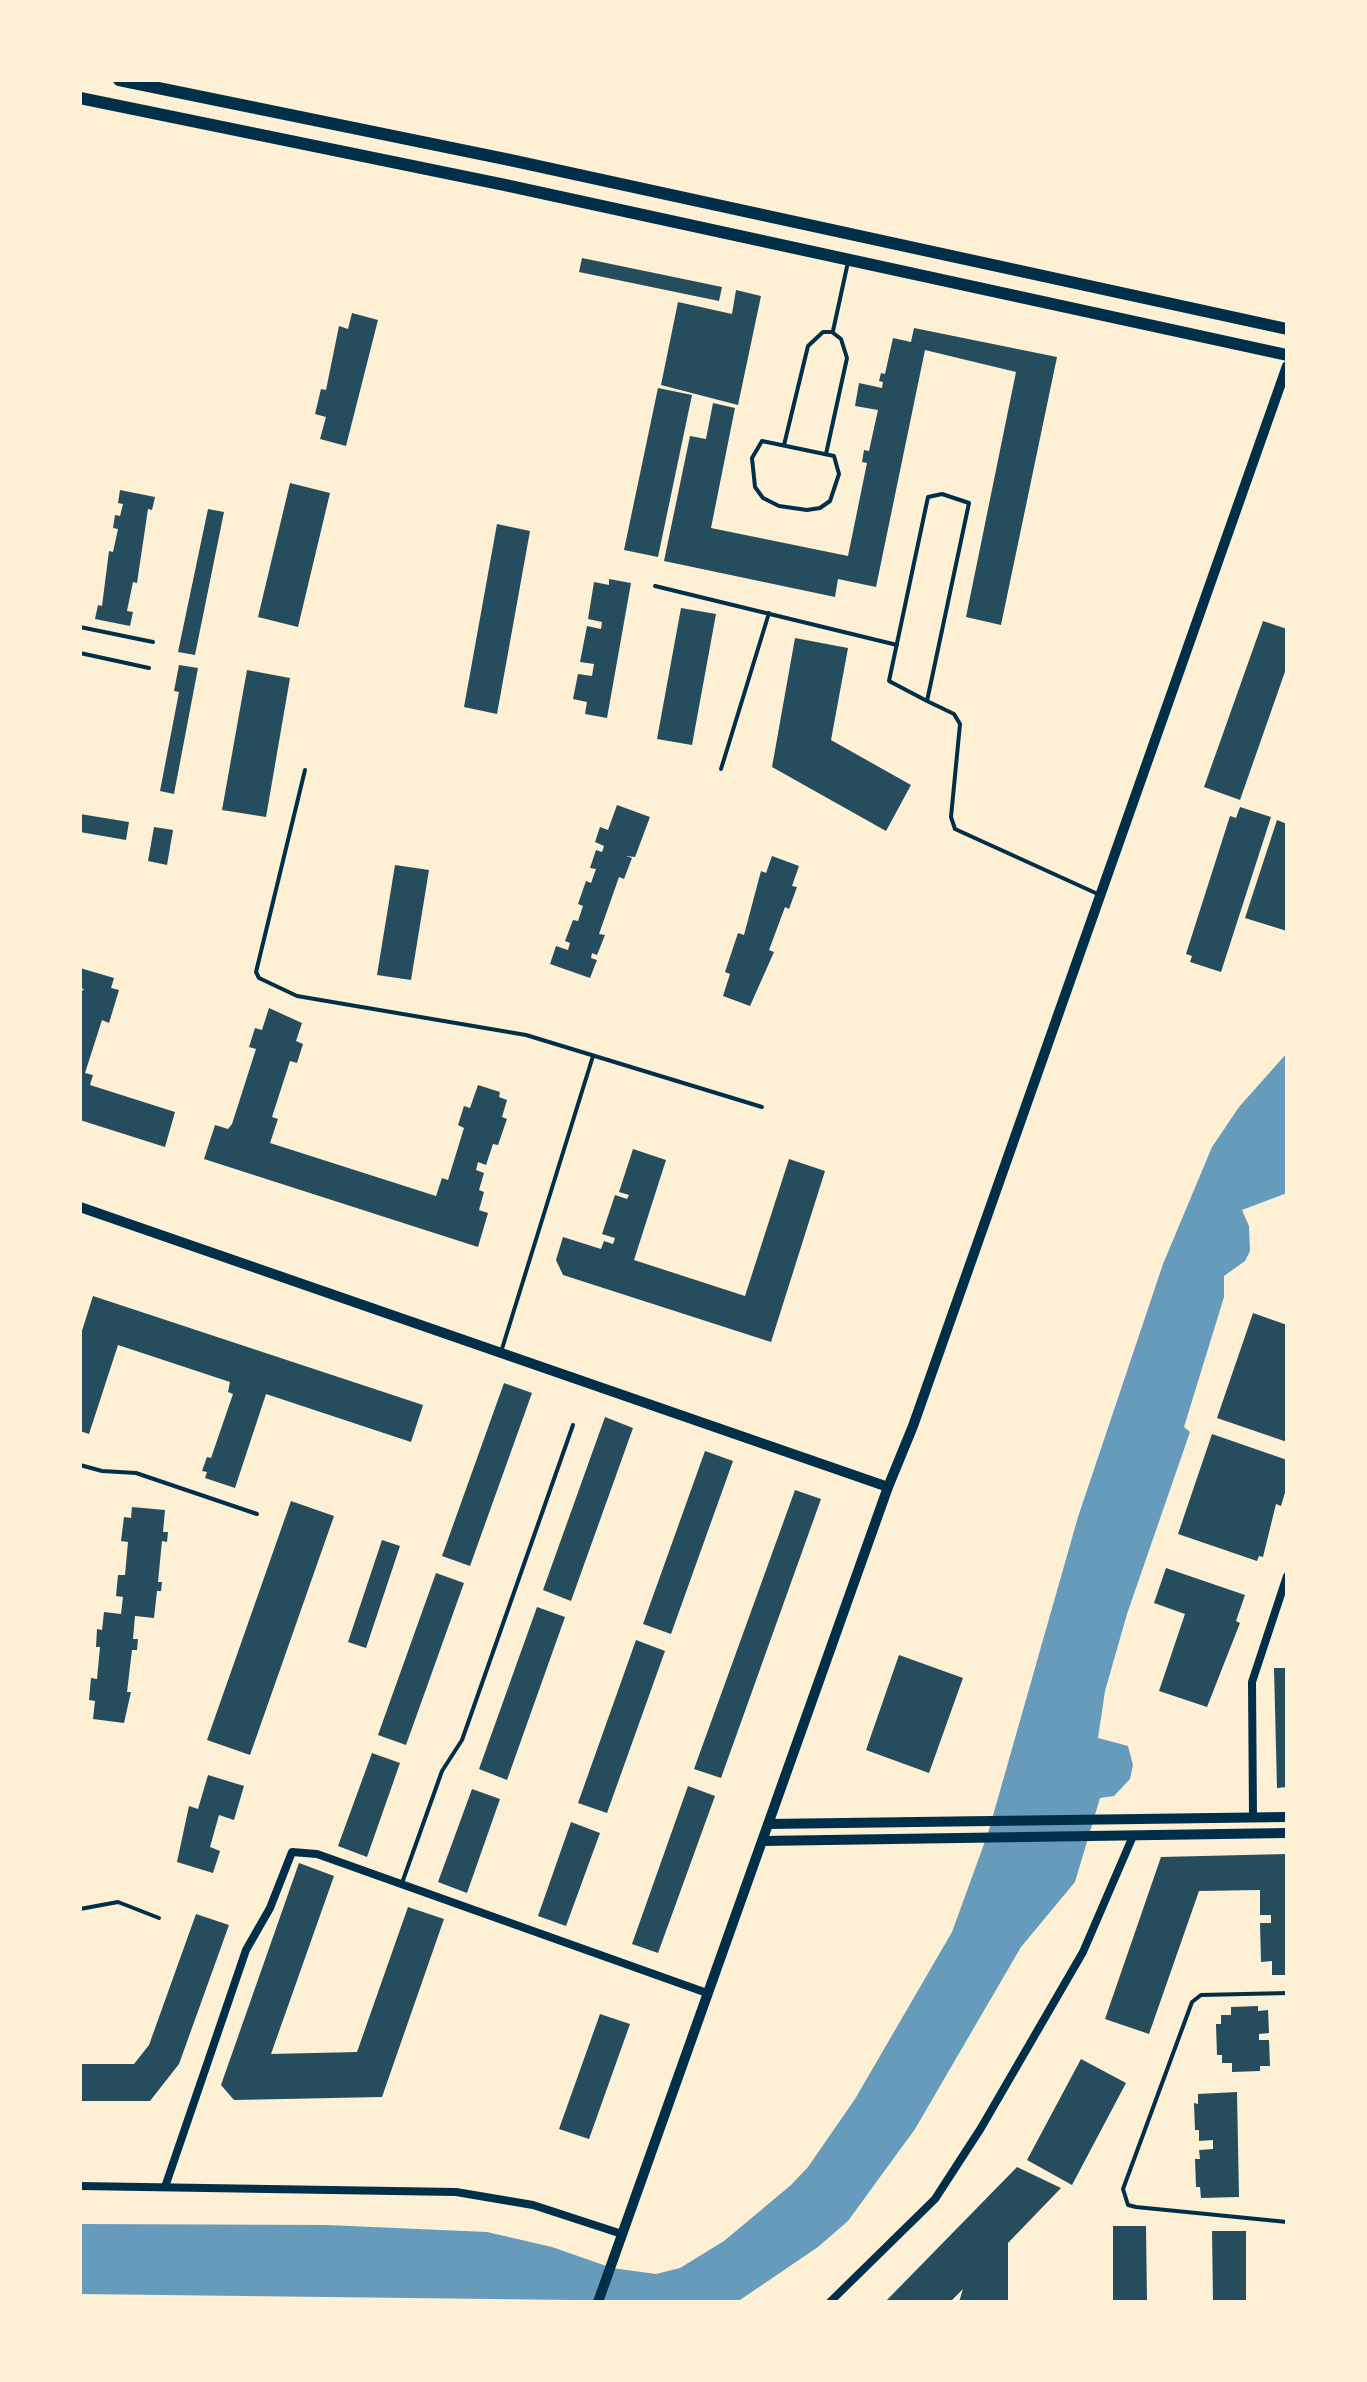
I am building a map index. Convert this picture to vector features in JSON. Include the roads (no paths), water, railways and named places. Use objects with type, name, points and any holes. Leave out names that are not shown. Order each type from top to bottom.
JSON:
[{"type":"main road","points":[[119,80],[525,163],[1287,329]]},
{"type":"main road","points":[[80,98],[1287,355]]},
{"type":"street","points":[[598,2302],[888,1487],[913,1426],[1287,366]]},
{"type":"street","points":[[80,1207],[888,1487]]},
{"type":"street","points":[[1253,1817],[1252,1682],[1287,1576]]},
{"type":"street","points":[[768,1824],[1287,1817]]},
{"type":"street","points":[[762,1841],[1287,1833]]},
{"type":"street","points":[[830,2302],[935,2199],[1083,1952],[1133,1836]]},
{"type":"street","points":[[165,2187],[246,1950],[270,1908],[292,1852],[317,1854],[707,1993]]},
{"type":"street","points":[[80,2186],[456,2192],[533,2205],[622,2234]]},
{"type":"lane","points":[[832,332],[848,260]]},
{"type":"lane","points":[[784,445],[808,346],[823,332],[832,332],[841,339],[847,358],[826,454]]},
{"type":"lane","points":[[762,441],[784,445],[834,456],[839,465],[830,501],[820,508],[794,509],[763,498],[753,473],[752,458],[762,441]]},
{"type":"lane","points":[[927,701],[969,503],[953,495],[928,497],[889,681],[927,701],[954,714],[960,724],[951,817],[955,829],[1100,895]]},
{"type":"lane","points":[[655,586],[897,645]]},
{"type":"lane","points":[[721,769],[769,613]]},
{"type":"lane","points":[[80,627],[153,642]]},
{"type":"lane","points":[[80,653],[149,668]]},
{"type":"lane","points":[[305,770],[256,972],[259,978],[297,996],[526,1035],[762,1107]]},
{"type":"lane","points":[[501,1353],[593,1056]]},
{"type":"lane","points":[[402,1884],[442,1771],[462,1740],[573,1425]]},
{"type":"lane","points":[[80,1465],[102,1471],[136,1473],[257,1514]]},
{"type":"lane","points":[[80,1909],[118,1902],[159,1918]]},
{"type":"lane","points":[[1287,1993],[1201,1995],[1192,2002],[1123,2189],[1128,2205],[1136,2207],[1287,2222]]},
{"type":"water","points":[[1287,1053],[1287,1193],[1242,1210],[1249,1226],[1250,1251],[1245,1261],[1224,1276],[1224,1297],[1184,1427],[1190,1432],[1127,1614],[1105,1691],[1098,1738],[1128,1746],[1133,1765],[1130,1779],[1114,1796],[1100,1798],[1075,1882],[1021,1947],[915,2129],[848,2221],[818,2247],[737,2302],[80,2294],[80,2224],[327,2225],[487,2232],[552,2247],[612,2268],[656,2274],[680,2268],[724,2241],[791,2185],[808,2167],[855,2099],[952,1932],[988,1833],[1078,1517],[1163,1264],[1212,1147],[1239,1107]]}]
